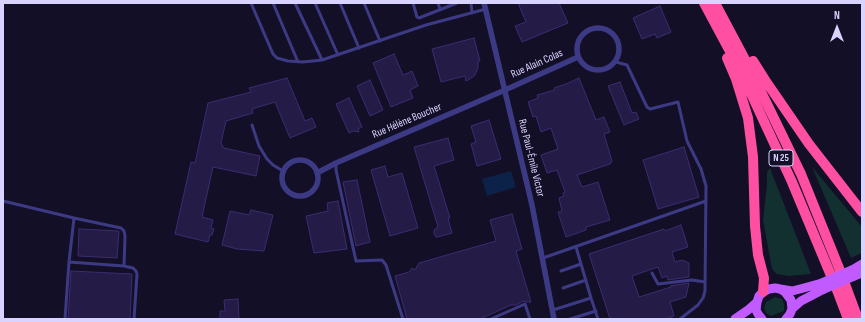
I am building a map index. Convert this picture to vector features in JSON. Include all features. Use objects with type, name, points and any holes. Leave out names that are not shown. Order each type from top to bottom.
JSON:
[{"type":"highway","points":[[703,3],[736,79],[748,118],[754,158],[755,226],[758,255],[764,278],[764,292]]},
{"type":"highway","name":"N 25","points":[[703,3],[741,72],[792,182],[848,319]]},
{"type":"highway","points":[[716,3],[765,80],[809,144],[862,212]]},
{"type":"highway","name":"N 25","points":[[716,3],[750,67],[801,174],[858,319]]},
{"type":"main road","points":[[780,290],[792,291],[823,286],[856,273],[862,264]]},
{"type":"main road","points":[[786,319],[792,309],[823,286]]},
{"type":"main road","points":[[762,319],[756,310],[757,302],[759,296],[769,289],[775,288],[788,295],[792,304],[792,309]]},
{"type":"main road","points":[[735,319],[757,302]]},
{"type":"street","name":"Rue Paul-Émile Victor","points":[[485,6],[532,205],[554,319]]},
{"type":"street","name":"Rue Alain Colas","points":[[598,28],[611,32],[616,37],[620,49],[616,62],[611,67],[599,71],[586,67],[578,57],[577,50],[578,43],[585,32],[598,28]]},
{"type":"street","name":"Rue Alain Colas","points":[[504,90],[578,57]]},
{"type":"street","name":"Rue Hélène Boucher","points":[[317,173],[336,163],[504,90]]},
{"type":"street","points":[[295,160],[306,161],[315,168],[317,173],[318,179],[313,190],[302,196],[296,196],[290,193],[282,184],[283,171],[286,166],[295,160]]},
{"type":"lane","points":[[251,3],[272,54],[277,58],[298,62],[322,60],[426,25],[472,13],[485,6]]},
{"type":"lane","points":[[272,3],[298,62]]},
{"type":"lane","points":[[295,3],[322,60]]},
{"type":"lane","points":[[315,3],[338,55]]},
{"type":"lane","points":[[340,3],[359,48]]},
{"type":"lane","points":[[364,3],[380,41]]},
{"type":"lane","points":[[413,3],[417,17],[419,18],[456,3]]},
{"type":"lane","points":[[438,3],[440,9]]},
{"type":"lane","points":[[470,3],[472,13]]},
{"type":"lane","points":[[616,62],[627,65],[647,107],[650,109],[678,102],[687,141],[701,169],[706,186],[705,291],[703,298],[698,305],[680,319]]},
{"type":"lane","points":[[252,125],[263,153],[273,165],[283,171]]},
{"type":"lane","points":[[336,163],[336,170],[356,261],[382,260],[386,265],[403,319]]},
{"type":"lane","points":[[3,201],[121,228],[124,231],[125,236],[124,266]]},
{"type":"lane","points":[[543,258],[706,201]]},
{"type":"lane","points":[[65,319],[74,218]]},
{"type":"lane","points":[[576,246],[598,319]]},
{"type":"lane","points":[[69,262],[133,268],[137,274],[134,319]]},
{"type":"lane","points":[[561,270],[581,264]]},
{"type":"lane","points":[[652,272],[658,284],[692,280],[705,282]]},
{"type":"lane","points":[[563,288],[586,280]]},
{"type":"lane","points":[[553,310],[591,298]]},
{"type":"lane","points":[[491,319],[525,304],[530,319]]},
{"type":"lane","points":[[570,319],[596,311]]},
{"type":"green space","points":[[812,167],[862,227],[862,253],[851,258]]},
{"type":"green space","points":[[770,168],[811,274],[789,276],[777,274],[772,269],[763,220],[767,172]]},
{"type":"green space","points":[[775,297],[782,299],[784,311],[771,316],[766,313],[764,308],[766,302]]},
{"type":"water","points":[[511,171],[516,187],[487,196],[482,179]]},
{"type":"building","points":[[518,3],[559,3],[568,23],[522,42],[515,26],[526,22]]},
{"type":"building","points":[[660,6],[671,32],[657,38],[655,34],[642,39],[633,18]]},
{"type":"building","points":[[474,38],[480,61],[478,61],[478,68],[475,75],[466,81],[465,76],[441,82],[432,49]]},
{"type":"building","points":[[394,54],[403,75],[412,71],[418,86],[410,90],[413,98],[391,107],[373,63]]},
{"type":"building","points":[[287,78],[305,121],[312,118],[316,127],[290,138],[275,102],[252,109],[253,113],[226,121],[221,143],[224,148],[260,156],[256,176],[213,167],[202,217],[213,220],[211,228],[214,229],[212,235],[210,235],[208,242],[175,234],[191,162],[195,163],[208,103],[251,92],[249,88]]},
{"type":"building","points":[[579,78],[596,120],[604,117],[610,132],[604,134],[612,161],[610,164],[577,175],[582,187],[598,182],[610,220],[586,227],[586,230],[566,237],[558,212],[562,211],[559,198],[564,196],[563,193],[565,192],[557,170],[547,173],[541,155],[558,149],[551,128],[541,132],[536,116],[533,117],[528,102],[538,98],[537,95],[555,90],[554,88]]},
{"type":"building","points":[[370,80],[383,110],[370,116],[357,86]]},
{"type":"building","points":[[620,82],[632,113],[636,112],[639,119],[624,125],[608,86]]},
{"type":"building","points":[[349,98],[362,127],[358,129],[359,132],[353,131],[349,133],[336,104]]},
{"type":"building","points":[[489,120],[501,159],[477,166],[471,144],[476,142],[471,126]]},
{"type":"building","points":[[448,138],[454,160],[434,166],[450,218],[448,218],[452,233],[436,237],[434,230],[438,227],[414,147]]},
{"type":"building","points":[[684,147],[699,197],[658,209],[643,160]]},
{"type":"building","points":[[385,166],[388,177],[402,173],[418,228],[390,236],[371,170]]},
{"type":"building","points":[[357,180],[370,242],[356,246],[343,182]]},
{"type":"building","points":[[338,201],[347,249],[314,253],[306,216],[328,211],[327,203]]},
{"type":"building","points":[[251,210],[273,215],[264,251],[237,249],[222,245],[230,211],[249,215]]},
{"type":"building","points":[[512,214],[522,249],[516,251],[531,302],[524,301],[516,305],[511,305],[480,319],[407,319],[395,276],[409,272],[412,268],[415,270],[419,263],[496,241],[490,220]]},
{"type":"building","points":[[681,225],[688,247],[672,252],[675,262],[682,260],[689,263],[689,277],[668,280],[667,276],[662,278],[658,267],[632,276],[639,297],[671,287],[670,286],[689,283],[686,297],[670,302],[674,316],[665,319],[610,319],[589,254],[664,229],[665,231]]},
{"type":"building","points":[[79,229],[119,231],[117,258],[78,256]]},
{"type":"building","points":[[71,271],[132,274],[130,319],[68,319]]},
{"type":"building","points":[[238,299],[239,319],[220,319],[220,311],[225,311],[224,300]]}]
